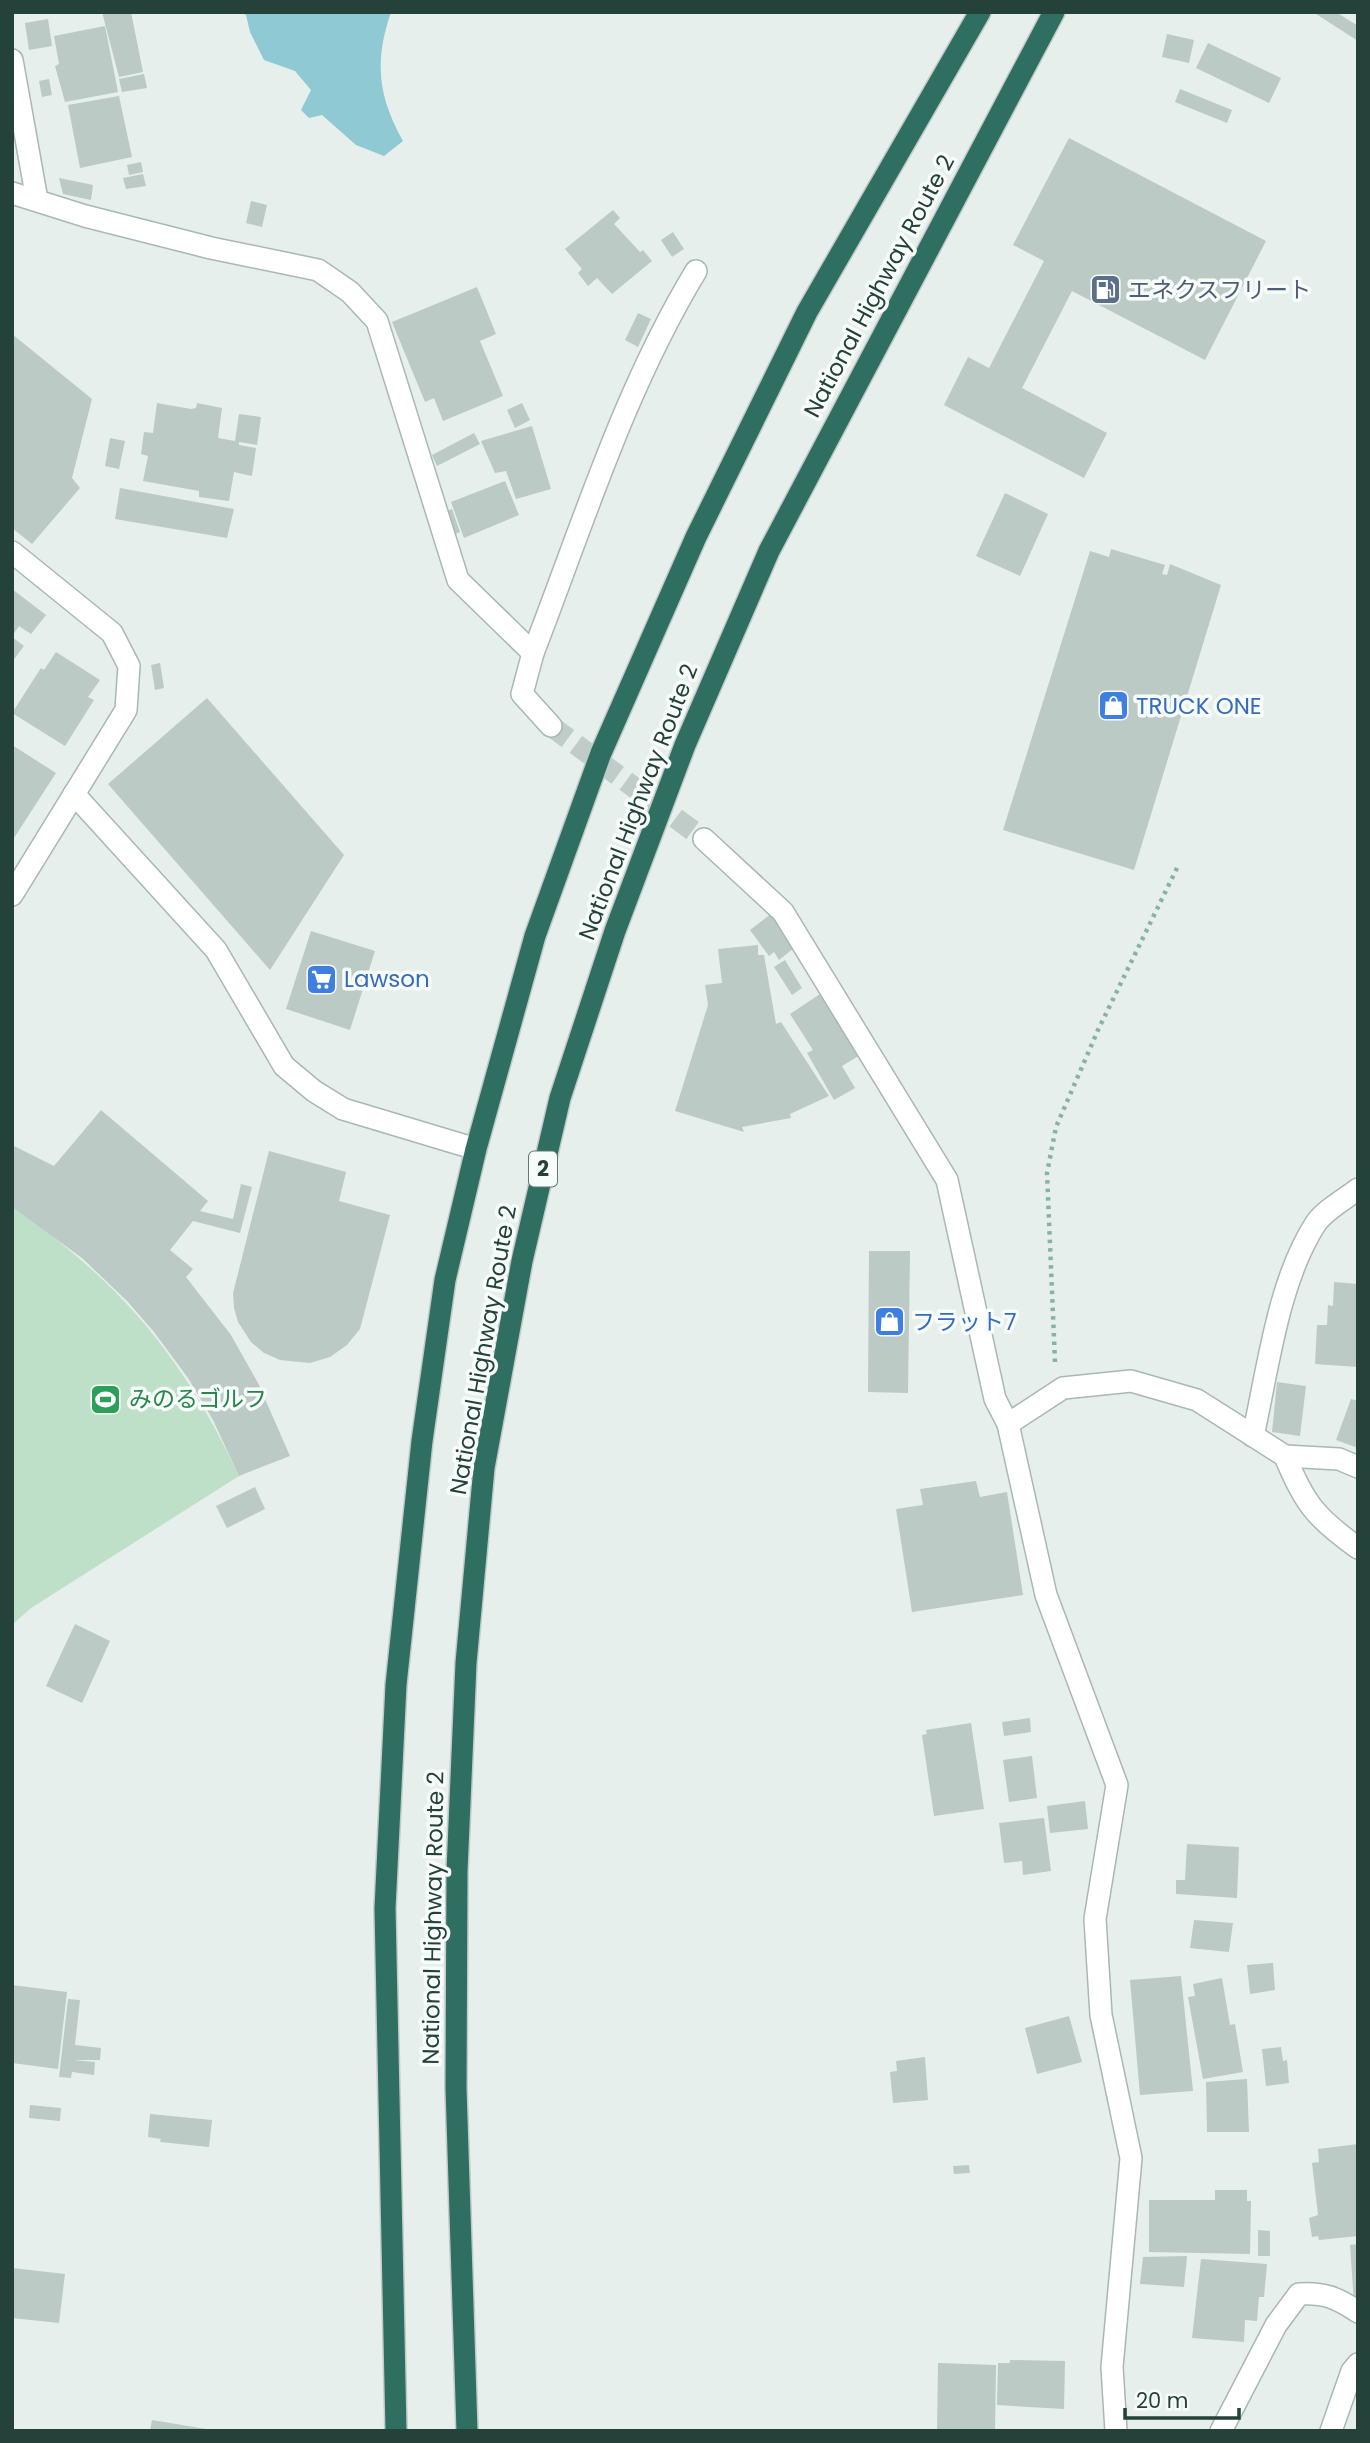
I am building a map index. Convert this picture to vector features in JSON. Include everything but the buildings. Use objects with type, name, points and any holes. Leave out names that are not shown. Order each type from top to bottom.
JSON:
[{"type":"highway","name":"National Highway Route 2","points":[[396,2431],[385,1908],[396,1685],[422,1441],[445,1280],[476,1149],[535,936],[601,753],[690,550],[807,312],[980,12]]},
{"type":"highway","name":"National Highway Route 2","points":[[467,2431],[456,2088],[457,1871],[466,1663],[484,1468],[522,1261],[560,1097],[615,931],[685,744],[769,551],[1054,12]]},
{"type":"street","points":[[12,60],[37,200]]},
{"type":"street","points":[[12,193],[211,248],[318,270],[350,292],[377,321],[458,580],[533,653]]},
{"type":"street","points":[[551,726],[522,694],[533,653],[635,386],[663,326],[696,271]]},
{"type":"street","points":[[12,552],[112,633],[129,666],[126,710],[12,895]]},
{"type":"street","points":[[74,794],[216,950],[284,1066],[314,1091],[343,1109],[476,1149]]},
{"type":"street","points":[[704,839],[783,912],[947,1180],[995,1399],[1008,1424],[1046,1595],[1116,1785],[1095,1919],[1101,2015],[1131,2158],[1112,2367],[1116,2431]]},
{"type":"street","points":[[1253,1436],[1278,1325],[1297,1261],[1317,1221],[1358,1189]]},
{"type":"street","points":[[1008,1424],[1063,1388],[1131,1381],[1197,1400],[1285,1457],[1339,1459],[1358,1467]]},
{"type":"street","points":[[1285,1457],[1301,1496],[1327,1526],[1358,1548]]},
{"type":"street","points":[[1221,2431],[1276,2325],[1298,2294],[1321,2292],[1358,2312]]},
{"type":"street","points":[[1331,2431],[1352,2371],[1358,2364]]},
{"type":"path","points":[[1055,1393],[1047,1174],[1056,1127],[1098,1030],[1178,866]]},
{"type":"green space","name":"みのるゴルフ","points":[[12,1207],[86,1264],[145,1325],[195,1394],[239,1476],[31,1608],[12,1625]]},
{"type":"water","points":[[240,12],[391,12],[382,47],[381,78],[388,109],[403,141],[384,156],[356,145],[322,115],[309,118],[301,110],[311,90],[295,71],[264,60],[250,32],[246,15]]},
{"type":"tunnel","points":[[551,726],[704,839]]},
{"type":"place","name":"エネクスフリート","points":[[1105,290]]},
{"type":"place","name":"TRUCK ONE","points":[[1113,706]]},
{"type":"place","name":"Lawson","points":[[321,979]]},
{"type":"place","name":"フラット7","points":[[889,1322]]},
{"type":"place","name":"みのるゴルフ","points":[[106,1399]]}]
